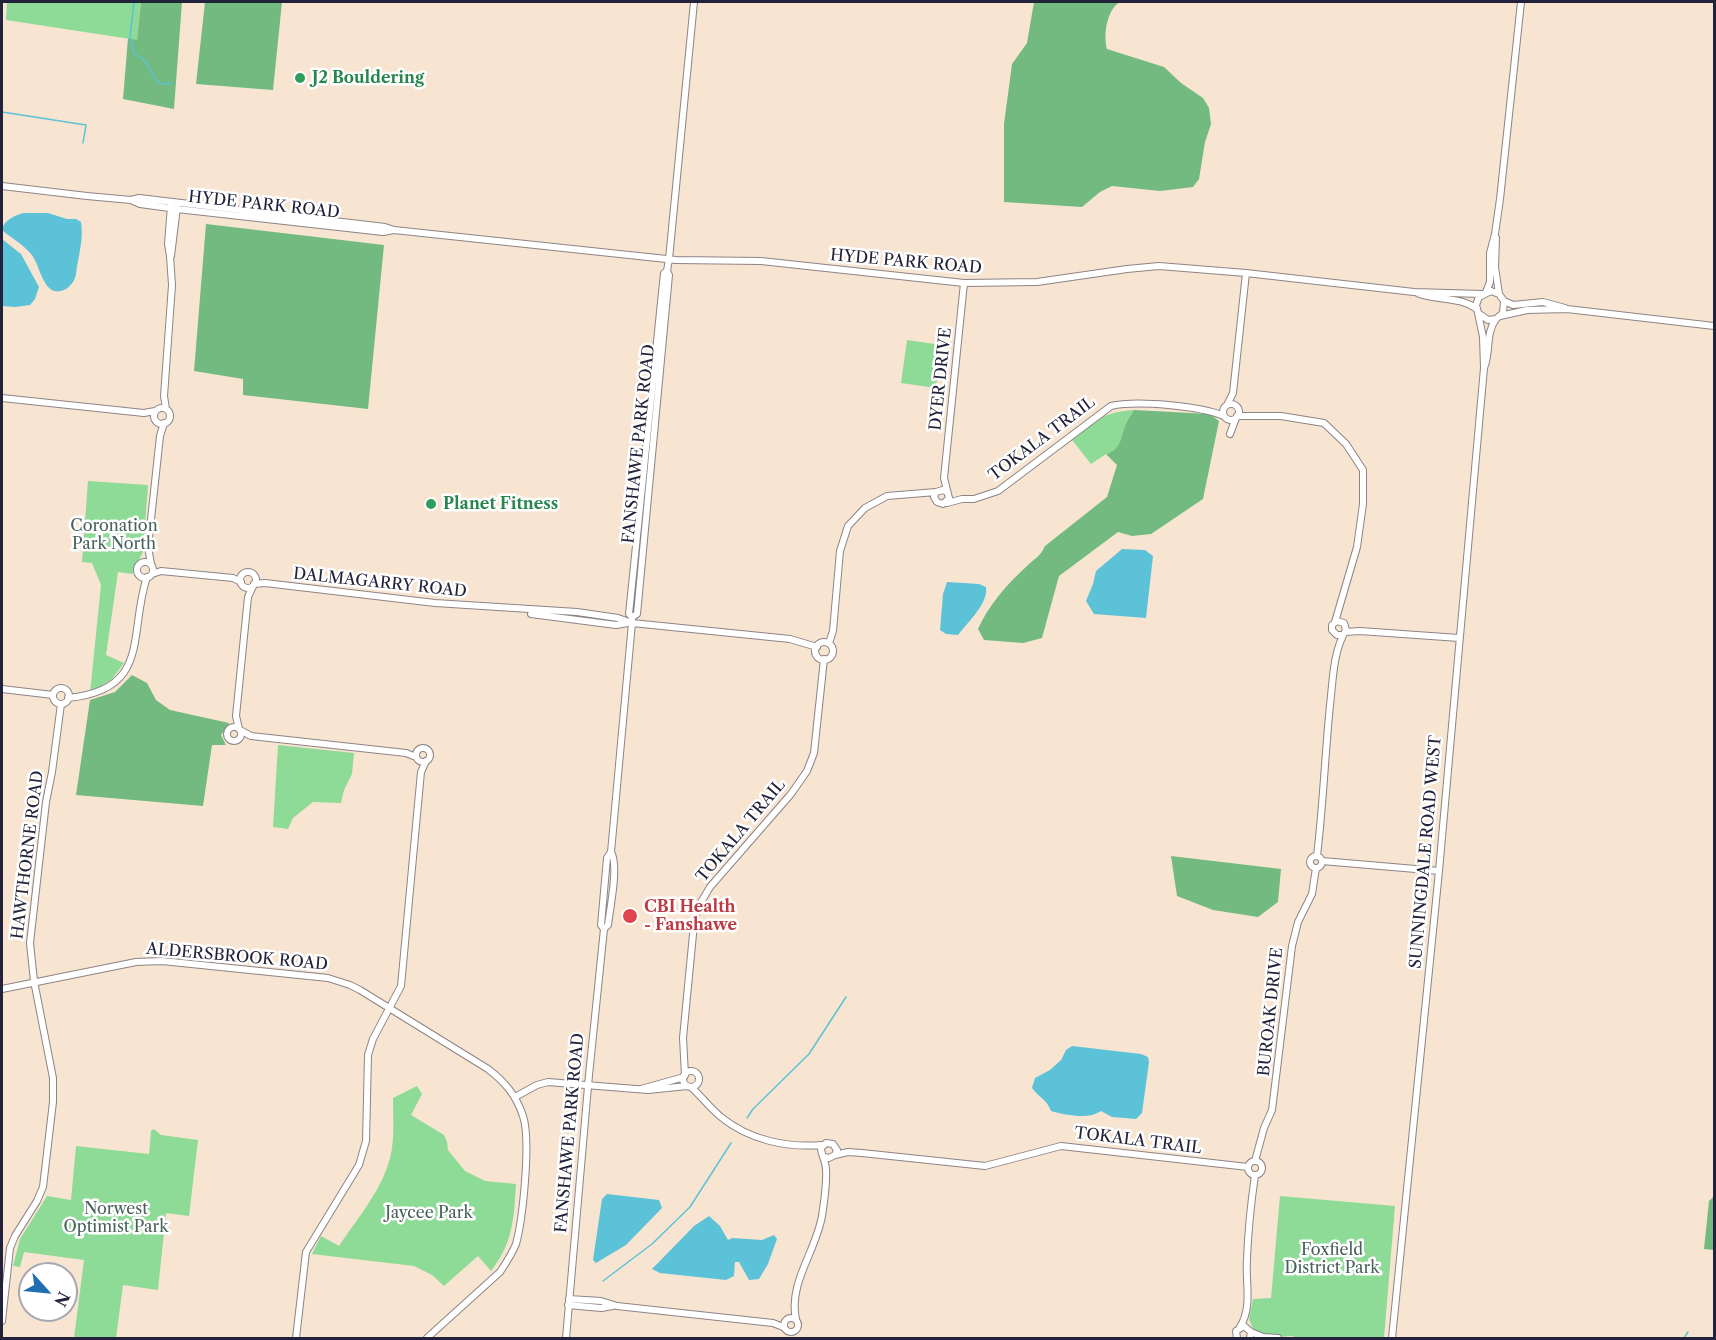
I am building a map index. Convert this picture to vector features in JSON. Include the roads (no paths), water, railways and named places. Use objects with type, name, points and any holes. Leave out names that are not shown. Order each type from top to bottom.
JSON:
[{"type":"street","name":"FANSHAWE PARK ROAD","points":[[566,1338],[604,929],[601,924],[607,858],[611,852],[632,620],[637,614],[669,275],[667,271],[694,2]]},
{"type":"street","points":[[1521,2],[1495,234],[1495,267],[1499,294],[1504,301],[1513,305],[1543,302],[1567,309]]},
{"type":"street","name":"HYDE PARK ROAD","points":[[2,186],[131,200],[139,198],[174,206],[669,259],[761,261],[964,283],[1037,282],[1146,266],[1246,273],[1414,292],[1484,293]]},
{"type":"street","points":[[68,698],[90,696],[103,691],[128,665],[136,644],[142,591],[138,567],[143,562],[148,547],[160,435],[164,423],[169,418],[164,396],[172,285],[168,244],[174,206]]},
{"type":"street","points":[[1495,234],[1490,253],[1490,282],[1477,301],[1477,311],[1488,320],[1534,309],[1567,309],[1714,326]]},
{"type":"street","points":[[1237,417],[1233,393],[1246,273]]},
{"type":"street","name":"DYER DRIVE","points":[[936,494],[944,478],[964,283]]},
{"type":"street","name":"HYDE PARK ROAD","points":[[1414,292],[1447,301],[1463,301],[1477,311]]},
{"type":"street","points":[[1484,293],[1499,294]]},
{"type":"street","points":[[1498,318],[1504,309],[1504,301]]},
{"type":"street","name":"SUNNINGDALE ROAD WEST","points":[[1392,1338],[1484,368],[1483,337],[1477,311]]},
{"type":"street","name":"SUNNINGDALE ROAD WEST","points":[[1484,368],[1488,353],[1489,330],[1498,318]]},
{"type":"street","points":[[1233,393],[1223,411],[1225,417],[1231,420],[1252,415],[1281,416],[1324,423],[1346,444],[1363,470],[1363,504],[1357,548],[1342,604],[1332,628],[1459,638]]},
{"type":"street","points":[[160,435],[156,415],[164,396]]},
{"type":"street","points":[[2,398],[144,413],[156,415],[164,423]]},
{"type":"street","name":"TOKALA TRAIL","points":[[947,502],[980,497],[1005,486],[1104,409],[1111,406],[1128,403],[1210,410],[1226,406]]},
{"type":"street","points":[[1226,406],[1232,404],[1252,415]]},
{"type":"street","points":[[156,415],[166,409]]},
{"type":"street","name":"TOKALA TRAIL","points":[[1210,410],[1225,417],[1230,434],[1237,417]]},
{"type":"street","name":"DYER DRIVE","points":[[944,478],[948,493]]},
{"type":"street","points":[[829,643],[823,642],[817,647],[817,655],[824,659],[829,658],[832,653],[829,643],[833,631],[840,551],[848,526],[875,501],[899,494],[936,494],[943,490],[962,499]]},
{"type":"street","points":[[936,494],[941,504],[947,502],[948,493]]},
{"type":"street","points":[[142,591],[151,570],[148,547]]},
{"type":"street","points":[[143,562],[151,570]]},
{"type":"street","points":[[139,574],[151,570],[254,582]]},
{"type":"street","points":[[242,581],[248,572],[253,573],[254,582],[248,597],[236,716],[227,731],[227,738],[233,741],[251,736]]},
{"type":"street","points":[[242,581],[248,597]]},
{"type":"street","name":"DALMAGARRY ROAD","points":[[254,582],[492,608],[577,612],[790,639],[817,647]]},
{"type":"street","points":[[1317,856],[1328,728],[1342,630],[1342,604]]},
{"type":"street","points":[[1335,622],[1342,630]]},
{"type":"street","name":"TOKALA TRAIL","points":[[684,1076],[683,1038],[697,909],[710,887],[791,794],[807,771],[814,753],[824,659]]},
{"type":"street","points":[[2,689],[53,695]]},
{"type":"street","points":[[57,689],[62,689],[66,691],[68,698],[66,703],[61,704],[55,702],[53,695],[57,689]]},
{"type":"street","name":"HAWTHORNE ROAD","points":[[2,1321],[10,1248],[43,1187],[53,1102],[53,1078],[34,981],[30,943],[46,802],[61,704]]},
{"type":"street","points":[[236,716],[241,737],[238,740]]},
{"type":"street","points":[[231,727],[251,736],[406,753],[417,756],[422,762],[426,761]]},
{"type":"street","points":[[296,1338],[306,1252],[358,1166],[366,1141],[368,1055],[373,1040],[397,996],[403,973],[421,772],[417,756],[421,748],[428,750],[430,756],[421,772]]},
{"type":"street","points":[[1317,856],[1322,861],[1438,871]]},
{"type":"street","points":[[1317,856],[1310,861],[1312,865],[1316,868],[1322,861]]},
{"type":"street","name":"BUROAK DRIVE","points":[[1255,1161],[1264,1128],[1272,1110],[1293,940],[1298,922],[1312,894],[1316,868]]},
{"type":"street","name":"ALDERSBROOK ROAD","points":[[2,989],[136,962],[162,961],[328,978],[350,985],[488,1069],[502,1080],[515,1097],[523,1117],[528,1144],[516,1244],[509,1260],[500,1272],[427,1338]]},
{"type":"street","points":[[684,1058],[698,1076],[701,1097]]},
{"type":"street","points":[[641,1089],[694,1072]]},
{"type":"street","points":[[684,1076],[684,1082],[689,1087]]},
{"type":"street","points":[[515,1097],[537,1085],[548,1082],[651,1090],[689,1087],[698,1083]]},
{"type":"street","name":"TOKALA TRAIL","points":[[689,1087],[723,1118],[744,1131],[775,1142],[808,1146],[827,1153],[848,1152],[985,1166],[1061,1146],[1248,1167]]},
{"type":"street","name":"TOKALA TRAIL","points":[[827,1153],[831,1143],[848,1152]]},
{"type":"street","points":[[786,1338],[785,1324],[793,1308],[796,1292],[820,1224],[827,1153],[836,1147]]},
{"type":"street","points":[[1255,1161],[1259,1162],[1262,1168],[1259,1174],[1255,1175],[1249,1171],[1248,1167],[1255,1161]]},
{"type":"street","points":[[1236,1338],[1236,1331],[1245,1316],[1249,1291],[1246,1263],[1255,1175]]},
{"type":"street","points":[[568,1302],[601,1301],[617,1306],[785,1324],[796,1319]]},
{"type":"street","points":[[785,1324],[793,1335],[798,1327],[793,1308]]},
{"type":"street","points":[[1245,1316],[1251,1334]]},
{"type":"street","points":[[1240,1327],[1251,1334],[1278,1338]]},
{"type":"water","points":[[23,213],[48,213],[81,222],[76,276],[66,289],[58,291],[47,286],[31,254],[2,230],[7,221]]},
{"type":"water","points":[[2,239],[21,254],[39,287],[30,305],[2,306]]},
{"type":"water","points":[[1122,549],[1145,550],[1153,556],[1146,618],[1094,614],[1086,601],[1096,571]]},
{"type":"water","points":[[947,582],[979,584],[986,587],[981,606],[958,635],[946,634],[940,630],[943,594]]},
{"type":"water","points":[[1072,1046],[1141,1054],[1148,1057],[1142,1113],[1136,1119],[1112,1117],[1101,1111],[1083,1116],[1051,1111],[1047,1103],[1032,1088],[1035,1078],[1050,1070]]},
{"type":"water","points":[[607,1194],[659,1200],[662,1208],[626,1245],[596,1263],[593,1260],[602,1199]]},
{"type":"water","points":[[709,1216],[720,1226],[728,1240],[732,1238],[762,1240],[774,1235],[777,1239],[768,1264],[759,1279],[749,1280],[739,1262],[735,1262],[734,1276],[726,1280],[660,1273],[652,1269],[694,1226]]},
{"type":"waterway","points":[[134,2],[130,37],[134,53],[143,59],[157,81],[165,84],[172,83]]},
{"type":"waterway","points":[[2,112],[86,125],[83,143]]},
{"type":"waterway","points":[[747,1118],[753,1109],[809,1054],[846,997]]},
{"type":"waterway","points":[[603,1281],[652,1244],[690,1207],[731,1143]]},
{"type":"waterway","points":[[1684,1338],[1688,1332]]},
{"type":"place","name":"J2 Bouldering","points":[[300,78]]},
{"type":"place","name":"Planet Fitness","points":[[431,504]]},
{"type":"place","name":"CBI Health - Fanshawe","points":[[630,916]]},
{"type":"park label","name":"Coronation Park North","points":[[114,535]]},
{"type":"park label","name":"Jaycee Park","points":[[429,1213]]},
{"type":"park label","name":"Norwest Optimist Park","points":[[116,1218]]},
{"type":"park label","name":"Foxfield District Park","points":[[1332,1259]]}]
